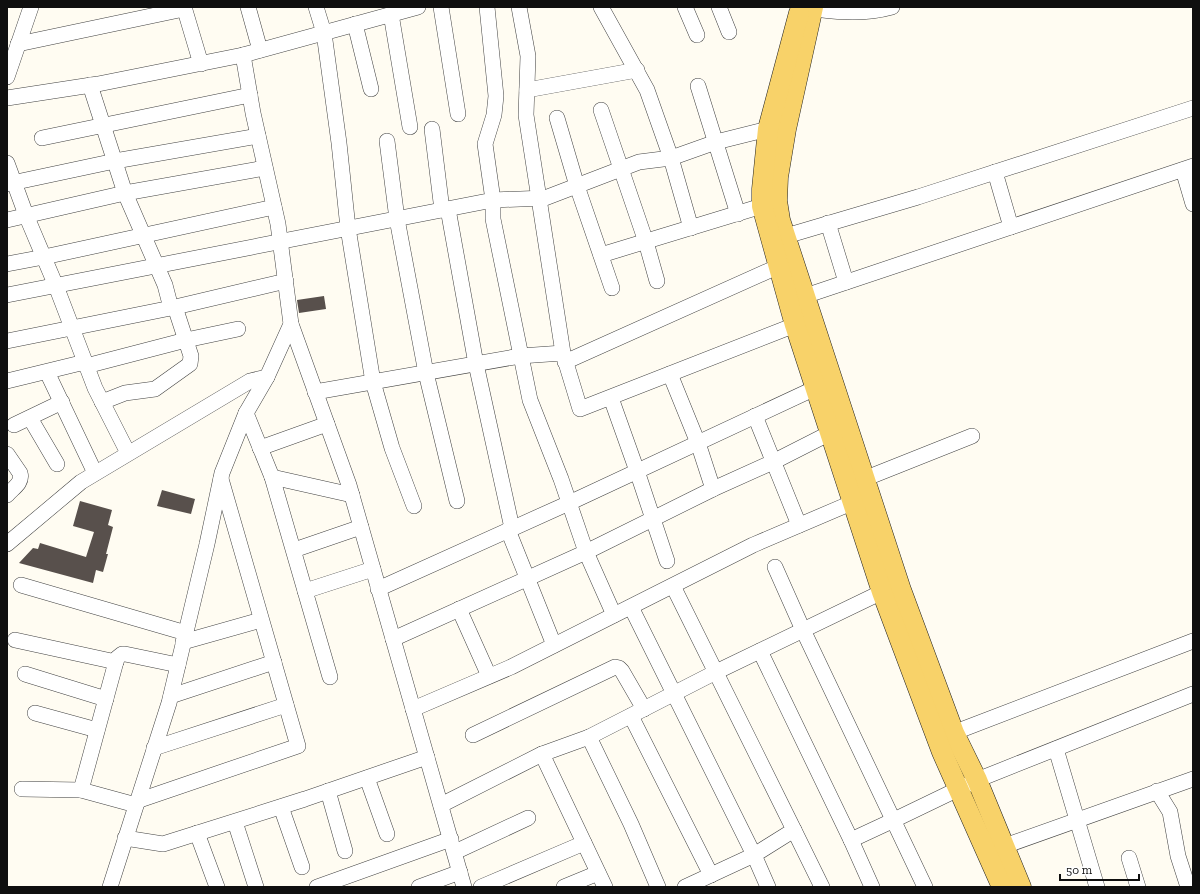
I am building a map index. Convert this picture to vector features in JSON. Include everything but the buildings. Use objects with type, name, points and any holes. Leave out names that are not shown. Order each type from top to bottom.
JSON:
[{"type":"main road","points":[[804,333],[805,296],[786,263],[786,236],[780,220],[762,189],[807,7]]},
{"type":"main road","points":[[770,205],[804,333],[824,384],[838,429],[862,492],[890,589],[946,736],[958,789],[995,849],[1021,887]]},
{"type":"main road","points":[[946,736],[976,780],[995,849],[1002,887]]},
{"type":"street","points":[[7,76],[31,7]]},
{"type":"street","points":[[248,7],[260,50]]},
{"type":"street","points":[[316,7],[324,33],[340,143],[348,228],[373,382],[392,448],[414,506]]},
{"type":"street","points":[[7,98],[90,85],[243,55],[418,7]]},
{"type":"street","points":[[441,7],[458,114]]},
{"type":"street","points":[[488,7],[496,96],[494,115],[485,144],[494,200],[493,219],[520,356],[530,400],[586,552],[614,615]]},
{"type":"street","points":[[519,7],[528,56],[526,115],[564,358],[580,409],[670,374],[804,333]]},
{"type":"street","points":[[600,7],[648,90],[671,158],[691,228]]},
{"type":"street","points":[[685,7],[697,35]]},
{"type":"street","points":[[719,7],[728,32]]},
{"type":"street","points":[[807,7],[832,12],[869,12],[892,7]]},
{"type":"street","points":[[18,44],[130,14],[184,8],[201,64]]},
{"type":"street","points":[[391,14],[410,126]]},
{"type":"street","points":[[355,24],[371,89]]},
{"type":"street","points":[[243,55],[258,136],[281,242],[291,324],[352,495],[378,589],[442,805],[464,887]]},
{"type":"street","points":[[527,90],[637,70]]},
{"type":"street","points":[[90,85],[125,193],[165,285],[191,356],[190,364],[187,367],[155,389],[125,393],[102,402]]},
{"type":"street","points":[[698,86],[738,214]]},
{"type":"street","points":[[42,138],[250,95]]},
{"type":"street","points":[[786,236],[918,197],[1193,108]]},
{"type":"street","points":[[601,110],[646,242],[657,281]]},
{"type":"street","points":[[557,118],[577,186],[612,288]]},
{"type":"street","points":[[432,129],[445,209],[510,529],[527,579],[554,645]]},
{"type":"street","points":[[7,295],[494,200],[545,198],[639,162],[671,158],[716,142],[777,129]]},
{"type":"street","points":[[11,183],[115,161],[258,136]]},
{"type":"street","points":[[387,141],[397,219],[426,373],[457,501]]},
{"type":"street","points":[[7,163],[11,183],[56,286],[95,388],[128,453]]},
{"type":"street","points":[[7,220],[125,193],[266,168]]},
{"type":"street","points":[[805,296],[1188,168],[1193,204]]},
{"type":"street","points":[[996,172],[1011,227]]},
{"type":"street","points":[[601,255],[770,205]]},
{"type":"street","points":[[7,264],[144,236],[274,207]]},
{"type":"street","points":[[828,223],[846,282]]},
{"type":"street","points":[[315,392],[520,356],[564,358],[786,263]]},
{"type":"street","points":[[7,341],[173,307],[286,281]]},
{"type":"street","points":[[110,887],[170,696],[221,478],[246,413],[267,377],[291,324]]},
{"type":"street","points":[[7,381],[238,329]]},
{"type":"street","points":[[47,372],[95,473]]},
{"type":"street","points":[[670,374],[698,443],[713,489]]},
{"type":"street","points":[[7,544],[81,482],[95,473],[250,381],[267,377]]},
{"type":"street","points":[[378,589],[569,503],[824,384]]},
{"type":"street","points":[[611,398],[638,471],[667,561]]},
{"type":"street","points":[[14,425],[62,402]]},
{"type":"street","points":[[246,413],[272,477],[330,677]]},
{"type":"street","points":[[755,416],[799,525]]},
{"type":"street","points":[[30,418],[57,464]]},
{"type":"street","points":[[260,448],[327,424]]},
{"type":"street","points":[[393,639],[586,552],[838,429]]},
{"type":"street","points":[[413,709],[489,676],[554,645],[753,545],[799,525],[972,436]]},
{"type":"street","points":[[7,454],[20,473],[21,477],[18,484],[7,495]]},
{"type":"street","points":[[272,477],[352,495]]},
{"type":"street","points":[[22,789],[81,790],[137,803],[298,746],[221,478]]},
{"type":"street","points":[[294,550],[361,527]]},
{"type":"street","points":[[775,567],[803,630],[925,887]]},
{"type":"street","points":[[305,591],[373,569]]},
{"type":"street","points":[[21,585],[184,637],[261,620]]},
{"type":"street","points":[[673,586],[822,887]]},
{"type":"street","points":[[442,805],[542,754],[589,737],[716,672],[890,589]]},
{"type":"street","points":[[631,607],[675,693],[754,855],[768,887]]},
{"type":"street","points":[[459,610],[489,676]]},
{"type":"street","points":[[16,640],[116,662]]},
{"type":"street","points":[[946,736],[1193,641]]},
{"type":"street","points":[[760,651],[872,887]]},
{"type":"street","points":[[81,790],[116,662],[119,656],[125,654],[178,665]]},
{"type":"street","points":[[170,696],[274,662]]},
{"type":"street","points":[[473,735],[615,667],[619,668],[622,671],[637,712],[710,879]]},
{"type":"street","points":[[25,674],[106,699]]},
{"type":"street","points":[[851,840],[976,780],[1193,694]]},
{"type":"street","points":[[154,748],[286,705]]},
{"type":"street","points":[[35,713],[97,730]]},
{"type":"street","points":[[589,737],[631,824],[658,887]]},
{"type":"street","points":[[1056,749],[1097,887]]},
{"type":"street","points":[[542,754],[605,887]]},
{"type":"street","points":[[125,838],[163,844],[281,807],[427,757]]},
{"type":"street","points":[[367,778],[387,834]]},
{"type":"street","points":[[995,849],[1193,779]]},
{"type":"street","points":[[328,791],[345,851]]},
{"type":"street","points":[[1157,791],[1170,812],[1178,856],[1188,887]]},
{"type":"street","points":[[281,807],[302,866]]},
{"type":"street","points":[[317,887],[453,845],[528,818]]},
{"type":"street","points":[[235,822],[256,887]]},
{"type":"street","points":[[685,887],[710,879],[754,855],[794,830]]},
{"type":"street","points":[[198,833],[217,887]]},
{"type":"street","points":[[481,887],[506,882],[584,843]]},
{"type":"street","points":[[1129,858],[1138,887]]},
{"type":"street","points":[[420,887],[460,872]]},
{"type":"street","points":[[564,887],[598,873]]}]
